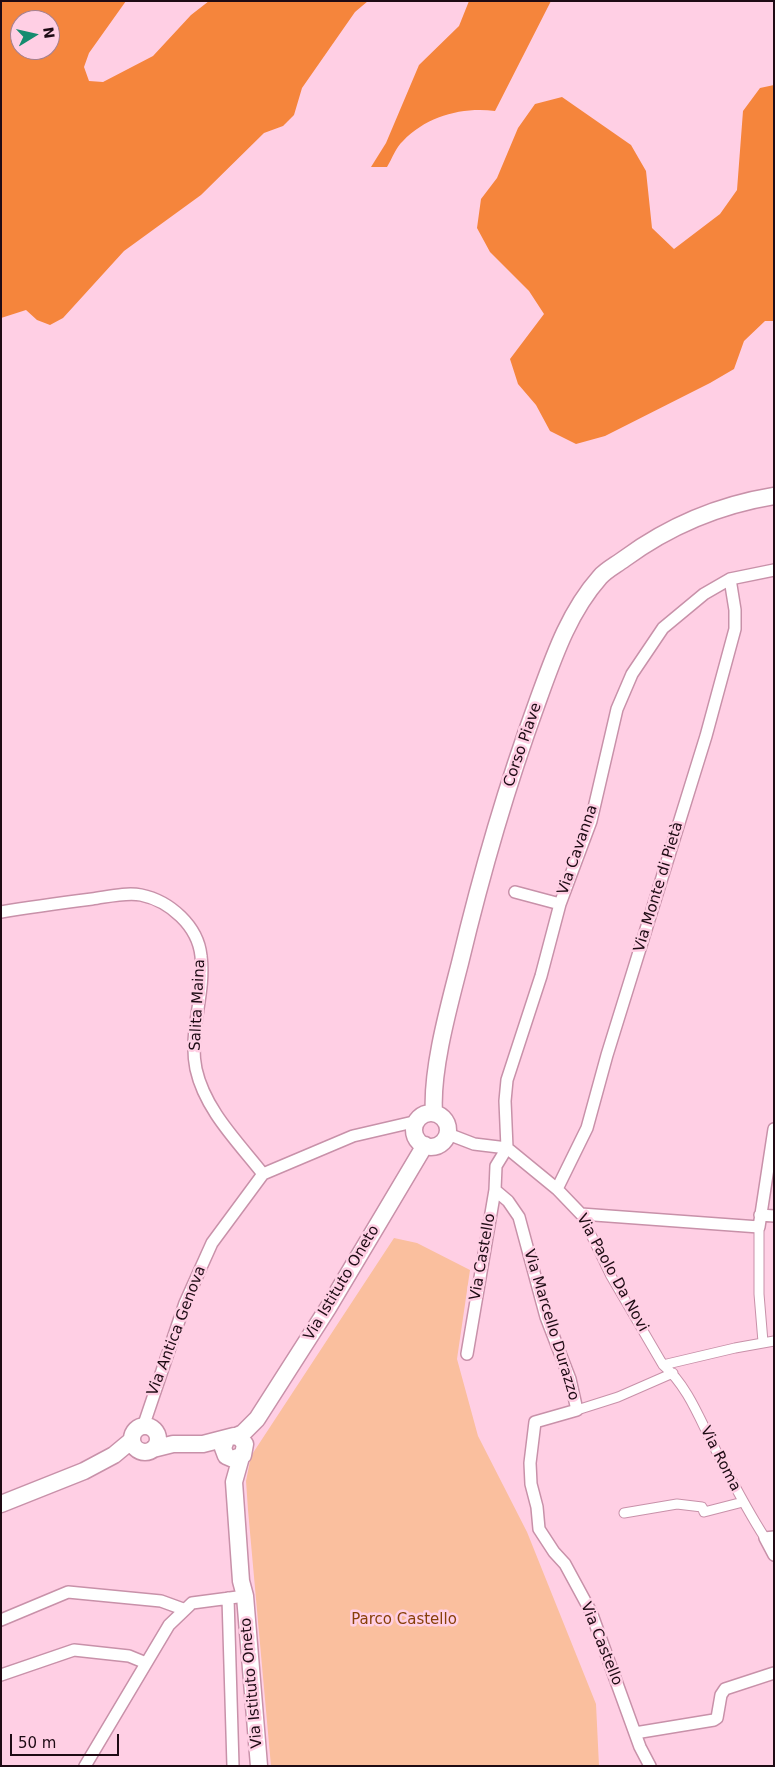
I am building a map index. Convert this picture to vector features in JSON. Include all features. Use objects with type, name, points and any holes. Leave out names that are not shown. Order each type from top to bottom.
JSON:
[{"type":"main road","name":"Corso Piave","points":[[434,1113],[434,1091],[450,1003],[479,883],[520,748],[555,653],[574,614],[601,576],[648,541],[709,512],[774,496]]},
{"type":"main road","points":[[434,1113],[445,1120],[448,1134],[436,1146],[425,1145],[416,1136],[416,1124],[423,1115],[434,1113]]},
{"type":"main road","name":"Via Istituto Oneto","points":[[259,1766],[245,1596],[241,1581],[233,1448],[242,1433],[257,1419],[328,1308],[425,1145]]},
{"type":"main road","points":[[143,1427],[152,1429],[145,1444]]},
{"type":"main road","points":[[1,1504],[84,1471],[114,1455],[145,1444],[203,1444],[233,1448]]},
{"type":"street","name":"Via Cavanna","points":[[507,1148],[505,1101],[507,1080],[541,976],[560,904],[591,821],[617,709],[632,674],[663,628],[704,594],[730,579],[774,570]]},
{"type":"street","name":"Via Monte di Pietà","points":[[557,1189],[587,1128],[607,1055],[706,736],[735,629],[735,610],[730,579]]},
{"type":"street","points":[[515,892],[560,904]]},
{"type":"street","name":"Salita Maina","points":[[1,912],[111,896],[140,895],[161,903],[177,913],[194,933],[201,956],[202,986],[193,1033],[196,1068],[202,1092],[216,1115],[263,1174]]},
{"type":"street","points":[[263,1174],[353,1136],[409,1123],[416,1124]]},
{"type":"street","points":[[763,1342],[758,1294],[759,1221],[774,1129]]},
{"type":"street","points":[[448,1134],[474,1144],[507,1148]]},
{"type":"street","name":"Via Paolo Da Novi","points":[[507,1148],[557,1189],[581,1214],[611,1276],[663,1365]]},
{"type":"street","name":"Via Castello","points":[[467,1354],[495,1190],[496,1166],[507,1148]]},
{"type":"street","name":"Via Antica Genova","points":[[143,1427],[185,1303],[212,1243],[263,1174]]},
{"type":"street","name":"Via Marcello Durazzo","points":[[495,1190],[508,1201],[519,1217],[546,1317],[570,1379],[577,1410]]},
{"type":"street","points":[[581,1214],[759,1221],[774,1216]]},
{"type":"street","points":[[663,1365],[774,1341]]},
{"type":"street","name":"Via Roma","points":[[663,1365],[673,1374],[701,1421],[743,1502],[769,1537],[774,1555]]},
{"type":"street","points":[[577,1410],[618,1397],[673,1374]]},
{"type":"street","name":"Via Castello","points":[[577,1410],[535,1422],[530,1462],[531,1484],[537,1507],[538,1529],[565,1564],[591,1612],[635,1733],[650,1766]]},
{"type":"street","points":[[624,1513],[677,1504],[702,1507],[704,1512],[743,1502]]},
{"type":"street","points":[[1,1620],[68,1592],[161,1601],[183,1609]]},
{"type":"street","points":[[85,1766],[169,1625],[183,1609],[192,1603],[245,1596]]},
{"type":"street","points":[[228,1598],[233,1766]]},
{"type":"street","points":[[1,1675],[74,1650],[129,1656],[146,1662]]},
{"type":"street","points":[[635,1733],[714,1720],[717,1718],[721,1695],[725,1689],[774,1673]]},
{"type":"green space","name":"Parco Castello","points":[[394,1238],[417,1243],[470,1270],[457,1359],[478,1436],[527,1532],[596,1704],[599,1766],[271,1766],[246,1481],[251,1456]]},
{"type":"shaded area","points":[[1,1],[126,1],[89,53],[84,67],[89,81],[103,82],[153,56],[191,15],[209,1],[368,1],[355,12],[302,88],[294,115],[283,126],[264,133],[201,195],[124,251],[63,318],[50,325],[37,320],[26,310],[1,318]]},
{"type":"shaded area","points":[[469,1],[551,1],[495,111],[470,110],[434,119],[412,132],[396,150],[387,167],[371,167],[386,143],[419,65],[459,26]]},
{"type":"shaded area","points":[[774,85],[774,321],[765,321],[744,341],[734,369],[605,436],[576,444],[550,431],[536,405],[518,384],[510,359],[544,314],[529,291],[490,252],[477,228],[481,199],[497,178],[518,128],[535,104],[562,97],[631,145],[646,171],[652,228],[674,249],[720,214],[737,190],[743,111],[760,88]]}]
